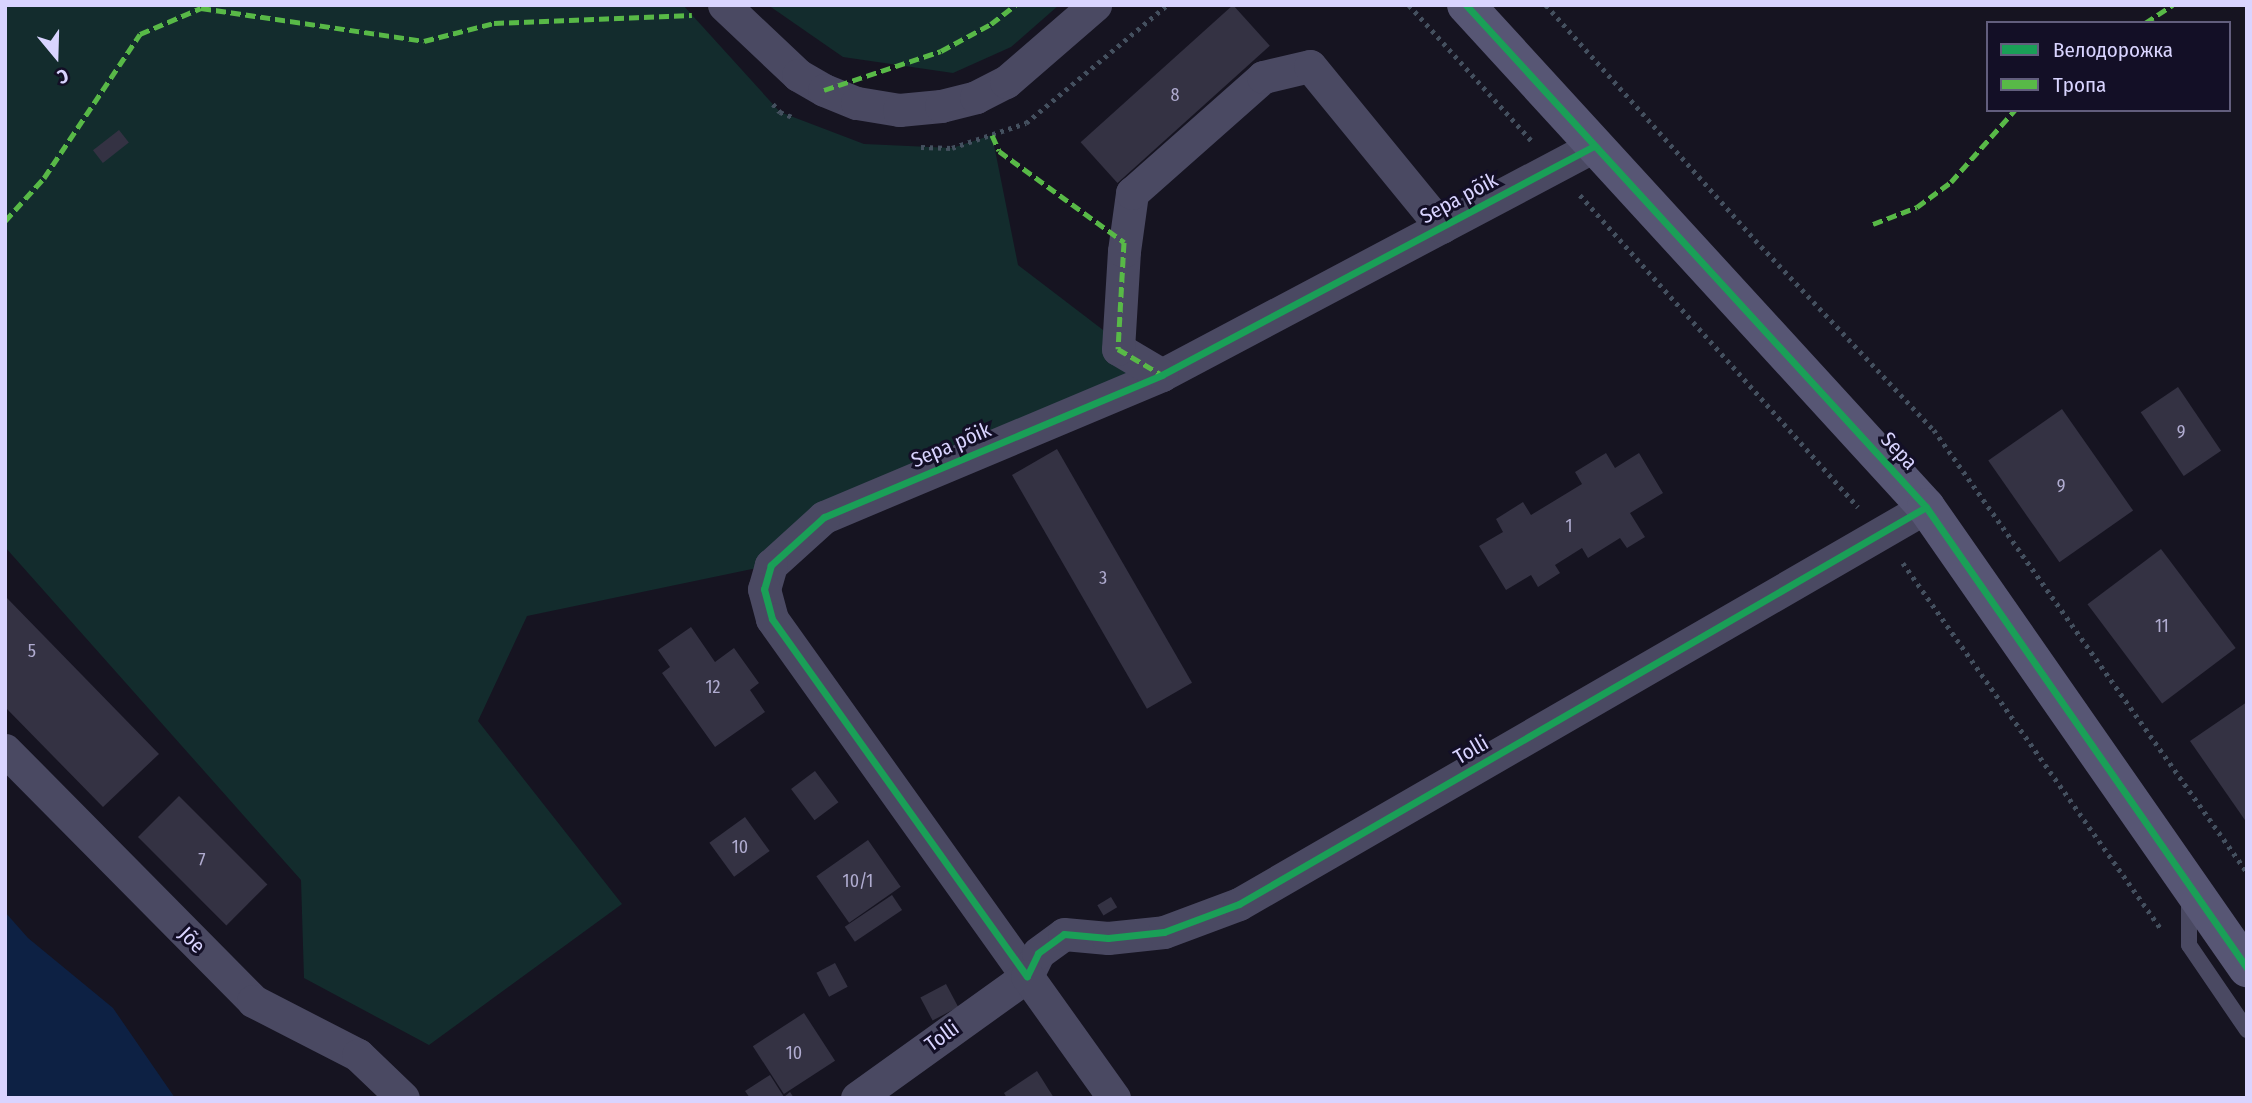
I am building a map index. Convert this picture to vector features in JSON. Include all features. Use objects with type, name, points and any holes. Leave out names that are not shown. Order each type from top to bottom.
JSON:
[{"type":"street","points":[[724,5],[798,75],[824,90],[857,103],[899,110],[941,106],[976,97],[1006,82],[1095,5]]},
{"type":"street","name":"Sepa","points":[[1466,5],[1926,507],[2247,968]]},
{"type":"street","points":[[1162,376],[1118,349],[1124,251],[1132,193],[1263,76],[1310,66],[1442,227]]},
{"type":"street","name":"Sepa põik","points":[[1027,976],[772,619],[764,589],[771,565],[824,517],[1162,376],[1594,146]]},
{"type":"street","name":"Tolli","points":[[857,1098],[1027,976],[1038,953],[1064,934],[1108,938],[1164,932],[1239,904],[1926,507]]},
{"type":"street","name":"Jõe","points":[[5,750],[253,1001],[358,1055],[403,1098]]},
{"type":"street","points":[[1027,976],[1114,1098]]},
{"type":"lane","points":[[2189,884],[2189,945],[2247,1030]]},
{"type":"green space","points":[[5,5],[683,5],[780,112],[864,144],[952,148],[992,135],[1018,265],[1162,375],[824,517],[771,565],[527,616],[478,721],[622,904],[429,1045],[304,978],[301,880],[5,547]]},
{"type":"green space","points":[[768,5],[1059,5],[1011,47],[953,73],[843,57]]},
{"type":"water","points":[[5,912],[28,938],[113,1008],[175,1098],[5,1098]]},
{"type":"building","points":[[1233,5],[1270,46],[1117,183],[1081,142]]},
{"type":"building","points":[[119,130],[129,143],[103,163],[93,150]]},
{"type":"building","points":[[2178,387],[2221,451],[2184,476],[2141,412]]},
{"type":"building","points":[[2062,409],[2133,511],[2059,562],[1988,461]]},
{"type":"building","points":[[1057,449],[1192,683],[1147,709],[1012,475]]},
{"type":"building","points":[[1606,453],[1615,468],[1639,453],[1663,493],[1630,513],[1645,537],[1627,548],[1620,538],[1588,558],[1582,548],[1555,565],[1560,573],[1538,587],[1531,575],[1506,590],[1479,546],[1503,532],[1496,519],[1523,502],[1531,515],[1582,484],[1575,472]]},
{"type":"building","points":[[2161,549],[2236,648],[2162,703],[2088,604]]},
{"type":"building","points":[[5,596],[159,754],[103,807],[5,707]]},
{"type":"building","points":[[691,627],[715,662],[734,648],[759,683],[750,690],[765,712],[715,747],[662,673],[670,667],[658,650]]},
{"type":"building","points":[[2247,702],[2247,823],[2190,741]]},
{"type":"building","points":[[815,771],[838,802],[815,820],[791,789]]},
{"type":"building","points":[[179,796],[267,884],[226,925],[138,837]]},
{"type":"building","points":[[745,817],[770,851],[734,877],[709,843]]},
{"type":"building","points":[[868,840],[901,887],[849,923],[816,876]]},
{"type":"building","points":[[892,895],[902,910],[855,942],[845,927]]},
{"type":"building","points":[[1111,897],[1117,907],[1103,916],[1097,905]]},
{"type":"building","points":[[835,963],[848,987],[829,997],[816,973]]},
{"type":"building","points":[[946,984],[958,1007],[933,1021],[920,998]]},
{"type":"building","points":[[804,1013],[835,1061],[784,1094],[753,1046]]},
{"type":"building","points":[[1037,1071],[1054,1098],[1007,1098],[1004,1093]]},
{"type":"building","points":[[770,1075],[784,1097],[790,1092],[794,1098],[750,1098],[745,1091]]},
{"type":"marked path","points":[[824,90],[941,51],[991,24],[1015,5]]},
{"type":"marked path","points":[[2148,21],[2173,5]]},
{"type":"marked path","points":[[5,221],[44,178],[140,34],[201,8],[424,41],[494,23],[692,15]]},
{"type":"marked path","points":[[1873,224],[1917,207],[1951,182],[2013,112]]},
{"type":"marked path","points":[[992,135],[999,151],[1124,242],[1118,349],[1162,375]]},
{"type":"cycle path","points":[[1466,5],[1926,507],[2247,968]]},
{"type":"cycle path","points":[[1594,146],[1162,375],[824,517],[771,565],[764,589],[772,619],[1027,976],[1038,953],[1064,934],[1108,938],[1164,932],[1239,904],[1926,507]]}]
